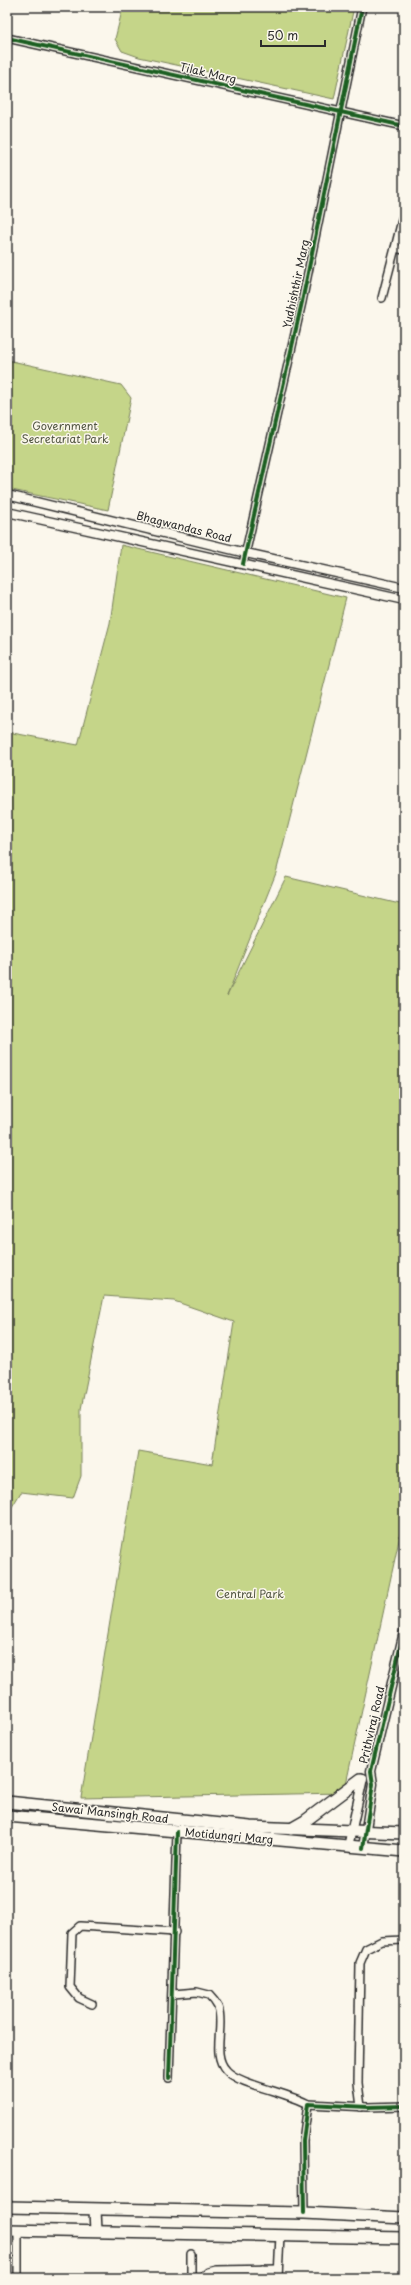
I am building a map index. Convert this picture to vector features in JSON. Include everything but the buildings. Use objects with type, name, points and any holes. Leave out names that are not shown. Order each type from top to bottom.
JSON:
[{"type":"main road","points":[[289,1830],[305,1821],[361,1779]]},
{"type":"main road","name":"Sawai Mansingh Road","points":[[7,1802],[79,1811],[289,1830],[404,1833]]},
{"type":"main road","name":"Motidungri Marg","points":[[7,1816],[404,1851]]},
{"type":"main road","points":[[7,2207],[95,2210],[304,2213],[404,2218]]},
{"type":"main road","points":[[95,2210],[96,2231]]},
{"type":"main road","points":[[13,2230],[404,2238]]},
{"type":"street","name":"Yudhishthir Marg","points":[[243,564],[302,302],[362,7]]},
{"type":"street","name":"Tilak Marg","points":[[7,38],[404,126]]},
{"type":"street","points":[[382,298],[404,212]]},
{"type":"street","points":[[395,248],[404,250]]},
{"type":"street","name":"Bhagwandas Road","points":[[7,495],[246,553],[404,588]]},
{"type":"street","name":"Bhagwandas Road","points":[[7,512],[404,600]]},
{"type":"street","name":"Prithviraj Road","points":[[363,1848],[372,1784],[371,1771],[401,1656],[404,1632]]},
{"type":"street","points":[[348,1847],[361,1779],[371,1771]]},
{"type":"street","points":[[169,2078],[173,1994],[177,1832]]},
{"type":"street","points":[[92,2004],[79,1998],[70,1987],[72,1933],[80,1926],[175,1932]]},
{"type":"street","points":[[361,2107],[358,2083],[360,1963],[366,1949],[382,1941],[404,1940]]},
{"type":"street","points":[[173,1994],[197,1992],[209,1994],[218,2007],[222,2063],[226,2071],[238,2078],[292,2096],[308,2104],[361,2107],[404,2106]]},
{"type":"street","points":[[304,2213],[303,2141],[308,2104]]},
{"type":"street","points":[[13,2230],[18,2278]]},
{"type":"street","points":[[278,2278],[280,2235]]},
{"type":"street","points":[[191,2254],[191,2278]]},
{"type":"street","points":[[263,2269],[264,2278]]},
{"type":"street","points":[[202,2278],[208,2272],[216,2270],[278,2269]]},
{"type":"green space","points":[[123,7],[354,7],[334,99],[139,57],[122,51],[115,39]]},
{"type":"green space","name":"Government Secretariat Park","points":[[7,360],[121,385],[131,398],[108,510],[7,489]]},
{"type":"green space","name":"Central Park","points":[[121,545],[346,598],[276,873],[227,996],[286,877],[404,905],[404,1517],[344,1793],[81,1798],[138,1451],[212,1464],[234,1322],[174,1301],[104,1296],[81,1409],[81,1476],[73,1498],[21,1492],[7,1515],[7,732],[78,745],[110,623]]},
{"type":"cycle path","points":[[243,564],[302,302],[362,7]]},
{"type":"cycle path","points":[[7,38],[404,126]]},
{"type":"cycle path","points":[[363,1848],[373,1784],[371,1771],[404,1632]]},
{"type":"cycle path","points":[[169,2078],[177,1832]]},
{"type":"cycle path","points":[[304,2213],[303,2141],[308,2104],[368,2107],[404,2106]]}]
